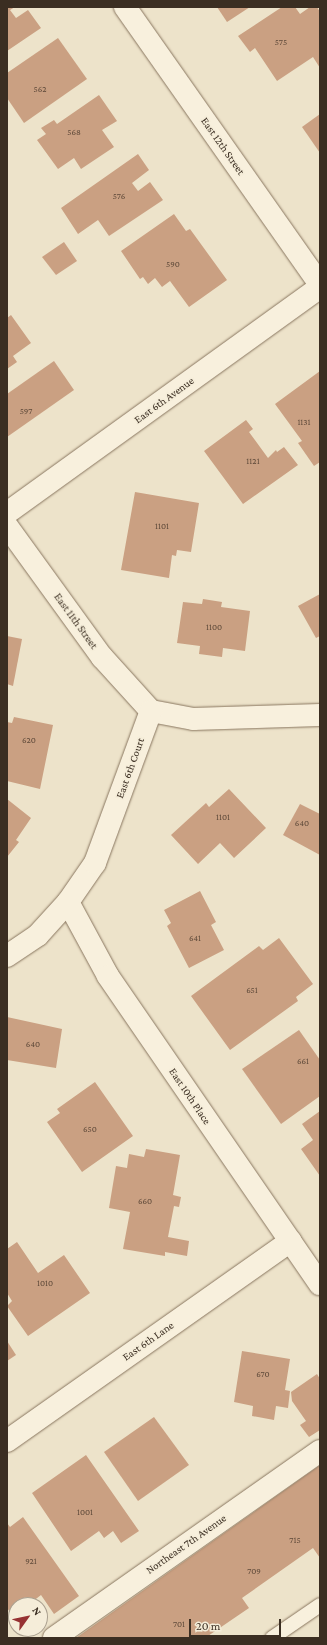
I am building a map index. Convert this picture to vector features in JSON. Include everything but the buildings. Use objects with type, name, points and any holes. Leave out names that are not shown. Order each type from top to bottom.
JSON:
[{"type":"street","name":"East 12th Street","points":[[126,7],[320,286]]},
{"type":"street","name":"East 6th Avenue","points":[[7,513],[320,286]]},
{"type":"street","name":"East 11th Street","points":[[7,526],[102,657],[151,711]]},
{"type":"street","points":[[151,711],[193,719],[320,715]]},
{"type":"street","name":"East 6th Court","points":[[7,956],[38,935],[68,902],[95,863],[151,711]]},
{"type":"street","name":"East 10th Place","points":[[68,902],[108,976],[320,1284]]},
{"type":"street","name":"East 6th Lane","points":[[7,1441],[290,1241]]},
{"type":"street","name":"Northeast 7th Avenue","points":[[54,1638],[320,1451]]},
{"type":"lane","points":[[272,1638],[320,1605]]}]
